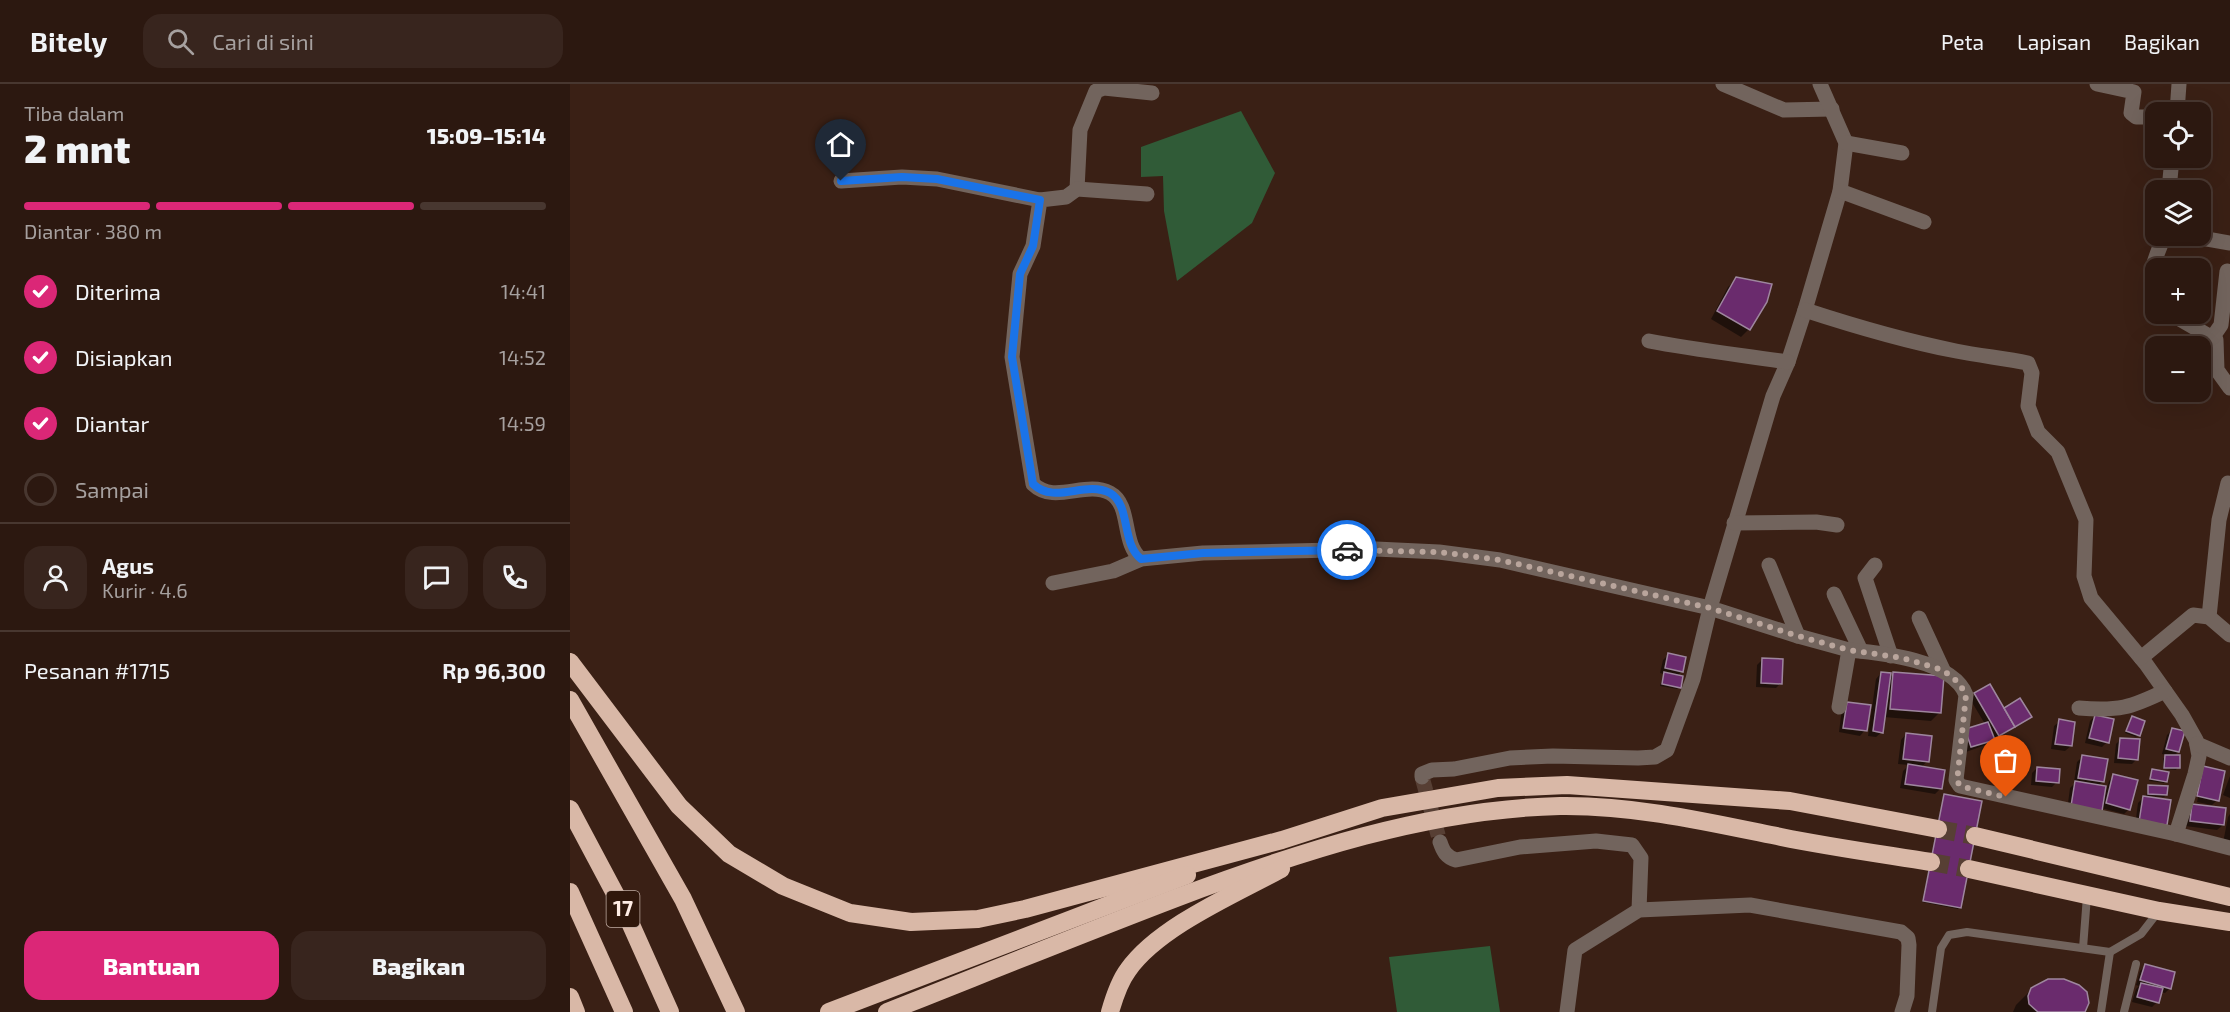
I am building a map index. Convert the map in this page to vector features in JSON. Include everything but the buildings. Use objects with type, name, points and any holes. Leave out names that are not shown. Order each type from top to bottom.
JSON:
[{"type":"highway","points":[[570,662],[679,806],[729,854],[783,886],[850,913],[911,922],[978,919],[1025,909],[1282,840],[1382,808],[1498,788],[1567,785],[1790,801],[1938,829]]},
{"type":"highway","points":[[570,700],[683,899],[736,1012]]},
{"type":"highway","points":[[887,1012],[1248,871],[1320,848],[1394,829],[1488,810],[1562,806],[1646,810],[1789,838],[1931,862]]},
{"type":"highway","name":"17","points":[[570,808],[628,918],[669,1012]]},
{"type":"highway","points":[[1976,836],[2230,897]]},
{"type":"highway","points":[[829,1012],[1282,840]]},
{"type":"highway","points":[[1110,1012],[1115,994],[1128,969],[1152,944],[1187,921],[1320,848]]},
{"type":"highway","points":[[1969,869],[2159,911],[2230,922]]},
{"type":"highway","name":"17","points":[[570,892],[624,1012]]},
{"type":"highway","points":[[570,997],[576,1012]]},
{"type":"street","points":[[1723,84],[1784,110],[1832,110]]},
{"type":"street","points":[[1422,777],[1422,774],[1432,770],[1454,769],[1510,758],[1553,756],[1638,758],[1655,756],[1667,750],[1693,679],[1734,523],[1773,396],[1788,362],[1805,310],[1840,191],[1846,143],[1820,84]]},
{"type":"street","points":[[2097,84],[2134,92],[2131,113],[2136,117],[2145,117]]},
{"type":"street","points":[[2178,102],[2179,84]]},
{"type":"street","points":[[1077,189],[1080,130],[1096,91],[1104,88],[1152,93]]},
{"type":"street","points":[[1846,143],[1902,153]]},
{"type":"street","points":[[841,181],[902,177],[937,179],[1040,200],[1066,197],[1077,189],[1147,194]]},
{"type":"street","points":[[1840,191],[1924,222]]},
{"type":"street","points":[[1040,200],[1033,246],[1020,274],[1012,357],[1033,484],[1041,491],[1050,494],[1099,489],[1112,494],[1120,503],[1132,552],[1141,559]]},
{"type":"street","points":[[2211,240],[2230,243]]},
{"type":"street","points":[[2212,338],[2221,325],[2227,272]]},
{"type":"street","points":[[1805,310],[1843,323],[1956,351],[2028,363],[2032,373],[2028,406],[2038,432],[2058,452],[2085,520],[2084,576],[2091,598],[2141,658],[2182,715],[2196,740],[2199,756],[2176,834]]},
{"type":"street","points":[[2188,324],[2216,340],[2217,370],[2230,388]]},
{"type":"street","points":[[1649,340],[1694,349],[1788,362]]},
{"type":"street","points":[[2229,481],[2219,520],[2218,619],[2230,635]]},
{"type":"street","points":[[1734,523],[1816,522],[1837,525]]},
{"type":"street","points":[[1053,583],[1113,572],[1141,559],[1203,553],[1376,549],[1439,552],[1500,560],[1710,608],[1798,636],[1943,670],[1959,683],[1966,695],[1956,780],[1960,786],[2230,848]]},
{"type":"street","points":[[1769,565],[1798,636]]},
{"type":"street","points":[[1875,565],[1865,578],[1891,656]]},
{"type":"street","points":[[1834,594],[1855,650],[1839,707]]},
{"type":"street","points":[[2141,658],[2193,615],[2218,619]]},
{"type":"street","points":[[1919,618],[1943,670]]},
{"type":"street","points":[[2079,708],[2105,710],[2132,706],[2165,691]]},
{"type":"street","points":[[2197,744],[2230,758]]},
{"type":"street","points":[[1440,842],[1443,852],[1456,860],[1520,847],[1542,845],[1596,841],[1632,845],[1641,858],[1639,910]]},
{"type":"street","points":[[1567,1012],[1575,950],[1639,910],[1750,905],[1901,932],[1908,938],[1909,945],[1906,996],[1902,1012]]},
{"type":"lane","points":[[2083,948],[2087,896]]},
{"type":"lane","points":[[1932,1012],[1941,948],[1949,935],[1967,932],[2110,952],[2141,934],[2159,911]]},
{"type":"lane","points":[[2101,1012],[2110,952]]},
{"type":"lane","points":[[2124,1012],[2136,964]]},
{"type":"green space","points":[[1241,111],[1275,173],[1252,223],[1177,281],[1164,211],[1163,176],[1141,177],[1141,147]]},
{"type":"green space","points":[[1490,946],[1500,1012],[1397,1012],[1389,957]]},
{"type":"tunnel","points":[[1422,777],[1440,842]]},
{"type":"tunnel","points":[[1938,829],[1975,836]]},
{"type":"tunnel","points":[[1931,862],[1969,869]]},
{"type":"way so far","points":[[1347,550],[1439,552],[1500,560],[1710,608],[1849,650],[1902,658],[1943,670],[1959,683],[1966,695],[1956,780],[1963,787],[2006,797]]},
{"type":"route","points":[[841,181],[902,177],[937,179],[1040,200],[1033,246],[1020,274],[1012,357],[1033,484],[1041,491],[1050,494],[1099,489],[1112,494],[1120,503],[1132,552],[1141,559],[1203,553],[1347,550]]}]
